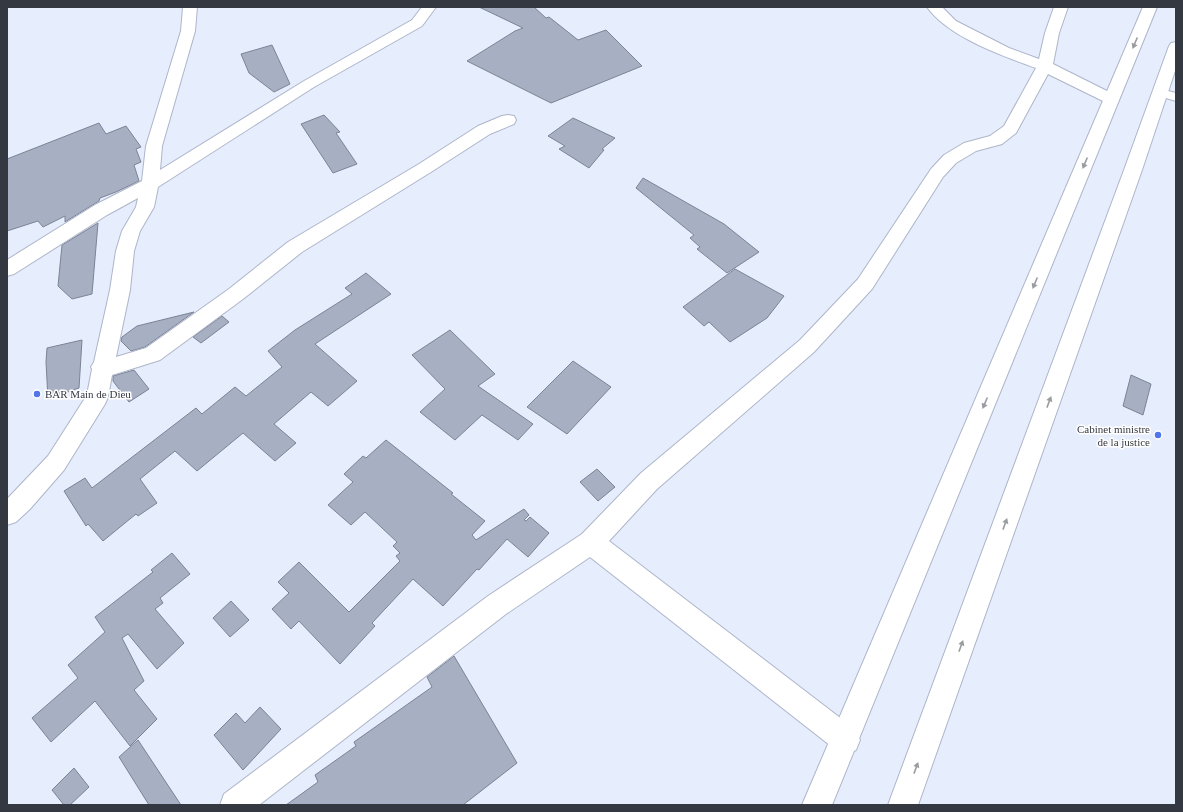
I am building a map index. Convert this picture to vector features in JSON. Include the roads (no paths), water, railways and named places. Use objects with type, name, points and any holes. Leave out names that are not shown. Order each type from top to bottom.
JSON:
[{"type":"street","points":[[7,514],[22,501],[56,463],[97,398],[102,367],[120,290],[125,251],[131,231],[145,207],[150,184],[154,146],[188,31],[190,7]]},
{"type":"street","points":[[7,269],[101,210],[150,184],[309,84],[417,23],[429,7]]},
{"type":"street","points":[[934,7],[951,24],[1004,51],[1045,66],[1111,99]]},
{"type":"street","points":[[235,805],[497,605],[591,542],[649,481],[807,346],[865,284],[937,173],[950,159],[970,147],[996,140],[1010,129],[1045,66],[1052,33],[1061,7]]},
{"type":"street","points":[[824,802],[846,740],[1150,7]]},
{"type":"street","points":[[903,805],[1133,170],[1168,95],[1176,48]]},
{"type":"street","points":[[102,367],[116,366],[154,354],[236,294],[295,247],[425,168],[484,130],[508,120]]},
{"type":"street","points":[[591,542],[846,740]]},
{"type":"place","name":"BAR Main de Dieu","points":[[37,394]]},
{"type":"place","name":"Cabinet ministre de la justice","points":[[1158,435]]}]
